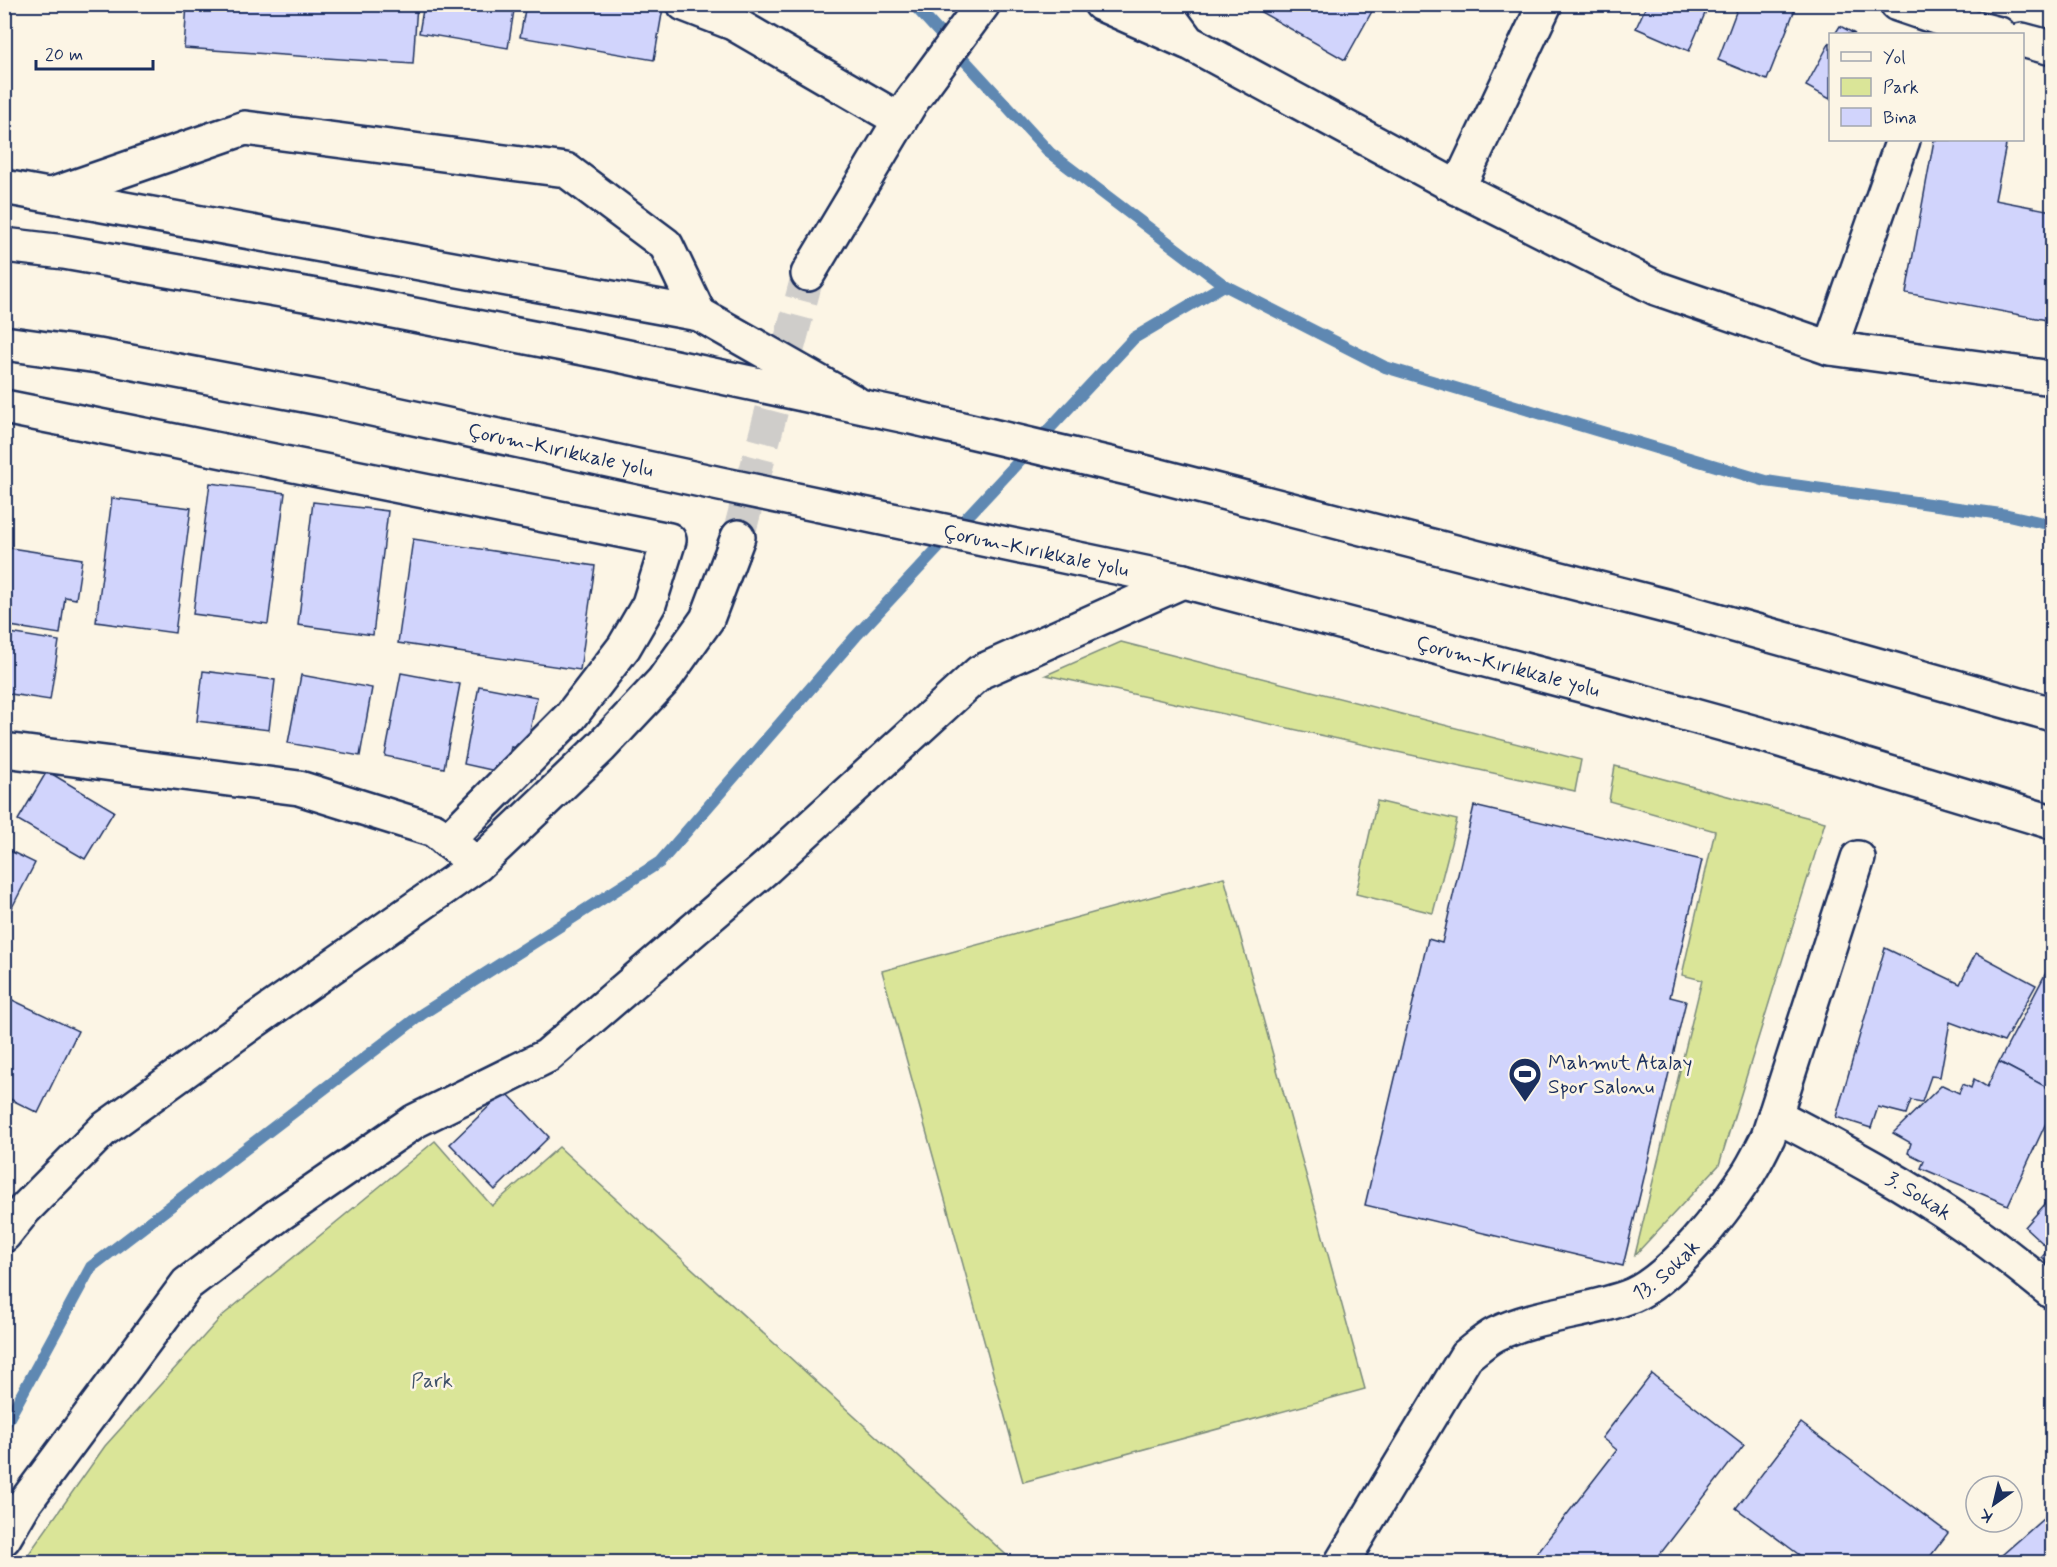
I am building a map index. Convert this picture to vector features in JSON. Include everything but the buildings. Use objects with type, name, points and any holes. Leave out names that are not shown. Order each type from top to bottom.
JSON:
[{"type":"main road","points":[[684,4],[733,24],[905,111]]},
{"type":"main road","points":[[1101,4],[1188,42],[1458,188],[1656,288],[1830,348],[2052,378]]},
{"type":"main road","points":[[1160,4],[1188,42]]},
{"type":"main road","points":[[1458,188],[1545,4]]},
{"type":"main road","points":[[1897,4],[1944,20],[1995,33]]},
{"type":"main road","points":[[808,274],[905,111],[982,7]]},
{"type":"main road","points":[[2024,41],[2052,48]]},
{"type":"main road","points":[[50,195],[245,128],[566,170],[666,244],[699,314]]},
{"type":"main road","points":[[1830,348],[1903,141]]},
{"type":"main road","points":[[4,187],[699,314],[861,406]]},
{"type":"main road","points":[[4,245],[64,252],[316,296],[604,352],[912,417],[1140,471],[1677,609],[2052,714]]},
{"type":"main road","name":"Çorum-Kırıkkale yolu","points":[[4,343],[98,356],[326,399],[1183,581],[1770,737],[2052,822]]},
{"type":"main road","points":[[4,407],[669,540],[649,604],[624,647],[571,716],[447,841]]},
{"type":"main road","points":[[4,1235],[24,1210],[103,1131],[247,1026],[477,865],[601,747],[663,681],[707,619],[738,537]]},
{"type":"main road","points":[[4,1539],[24,1504],[187,1284],[278,1216],[415,1121],[547,1056],[767,867],[980,672],[1183,581]]},
{"type":"main road","points":[[4,750],[299,788],[434,831],[477,865]]},
{"type":"main road","name":"13. Sokak","points":[[1342,1563],[1466,1356],[1494,1335],[1527,1322],[1633,1294],[1665,1274],[1703,1233],[1746,1176],[1768,1137],[1858,858]]},
{"type":"main road","name":"3. Sokak","points":[[1775,1115],[1856,1157],[1970,1228],[2052,1292]]},
{"type":"green space","points":[[1121,642],[1581,760],[1575,791],[1046,675]]},
{"type":"green space","points":[[1615,766],[1825,822],[1719,1165],[1635,1255],[1702,980],[1682,975],[1715,831],[1609,801]]},
{"type":"green space","points":[[1377,801],[1457,820],[1433,913],[1356,894]]},
{"type":"green space","points":[[1224,877],[1365,1389],[1023,1482],[882,971]]},
{"type":"green space","name":"Park","points":[[435,1141],[492,1206],[559,1147],[1014,1562],[23,1562],[105,1446],[222,1316]]},
{"type":"waterway","points":[[913,4],[1050,153],[1224,285],[1385,367],[1766,481],[2008,515],[2052,525]]},
{"type":"waterway","points":[[4,1427],[91,1267],[422,1014],[660,862],[856,636],[1134,338],[1224,285]]},
{"type":"tunnel","points":[[738,537],[808,274]]},
{"type":"place","name":"Mahmut Atalay Spor Salonu","points":[[1525,1103]]}]
